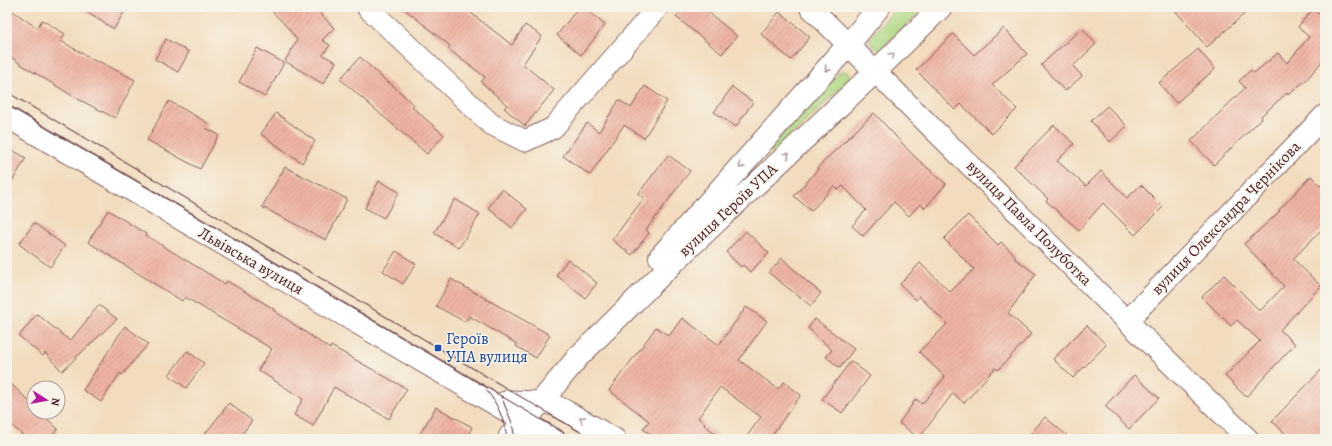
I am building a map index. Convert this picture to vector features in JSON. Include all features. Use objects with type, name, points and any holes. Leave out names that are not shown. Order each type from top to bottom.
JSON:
[{"type":"street","points":[[366,7],[491,124],[525,141],[553,128],[658,7]]},
{"type":"street","name":"вулиця Павла Полуботка","points":[[810,7],[1248,439]]},
{"type":"street","name":"вулиця Героїв УПА","points":[[522,420],[553,371],[669,247],[849,44],[879,7]]},
{"type":"street","name":"вулиця Героїв УПА","points":[[522,420],[579,356],[678,258],[876,71],[941,7]]},
{"type":"street","name":"вулиця Олександра Чернікова","points":[[1127,321],[1325,115]]},
{"type":"street","name":"Львівська вулиця","points":[[7,117],[496,404],[509,401],[522,420],[554,439]]},
{"type":"street","name":"Львівська вулиця","points":[[522,420],[554,405],[615,439]]},
{"type":"green space","points":[[897,7],[925,7],[880,50],[872,45],[869,39]]},
{"type":"green space","points":[[842,70],[849,73],[850,79],[774,152],[771,152],[770,148]]},
{"type":"building","points":[[7,7],[37,28],[42,20],[65,34],[61,41],[97,62],[98,61],[135,80],[115,118],[76,98],[22,65],[7,54]]},
{"type":"building","points":[[78,7],[127,7],[114,29]]},
{"type":"building","points":[[268,7],[314,7],[334,28],[322,40],[330,45],[323,55],[336,62],[323,84],[285,61],[297,40]]},
{"type":"building","points":[[402,7],[463,7],[512,45],[525,25],[542,36],[523,64],[554,90],[525,126],[504,108],[507,105],[481,82],[485,77],[448,49],[450,46]]},
{"type":"building","points":[[579,7],[583,7],[605,25],[581,55],[557,35]]},
{"type":"building","points":[[685,7],[702,7],[737,36],[722,54],[676,17]]},
{"type":"building","points":[[1172,7],[1252,7],[1207,47]]},
{"type":"building","points":[[1313,9],[1325,19],[1325,58],[1306,80],[1288,95],[1287,93],[1261,116],[1262,118],[1214,165],[1191,141],[1245,88],[1239,81],[1251,70],[1254,73],[1278,53],[1287,63],[1309,37],[1298,27]]},
{"type":"building","points":[[779,12],[810,37],[791,60],[761,34]]},
{"type":"building","points":[[1004,28],[1027,54],[992,85],[1017,109],[992,134],[961,104],[955,110],[916,70],[953,34],[974,55]]},
{"type":"building","points":[[1082,28],[1096,44],[1073,66],[1082,76],[1065,91],[1041,65]]},
{"type":"building","points":[[166,39],[189,52],[178,72],[155,59]]},
{"type":"building","points":[[257,48],[284,63],[265,97],[239,82]]},
{"type":"building","points":[[1198,49],[1215,69],[1176,103],[1159,83]]},
{"type":"building","points":[[360,57],[414,105],[412,107],[444,135],[427,154],[340,79]]},
{"type":"building","points":[[645,86],[667,101],[644,138],[624,125],[590,175],[563,156],[587,123],[599,132],[619,100],[631,108]]},
{"type":"building","points":[[732,87],[753,102],[736,127],[714,112]]},
{"type":"building","points":[[169,101],[208,123],[206,128],[219,135],[200,169],[147,140]]},
{"type":"building","points":[[1107,106],[1127,126],[1110,142],[1091,121]]},
{"type":"building","points":[[276,113],[315,141],[302,163],[261,134]]},
{"type":"building","points":[[874,113],[914,156],[946,184],[925,208],[920,204],[909,216],[894,202],[863,236],[852,226],[866,210],[843,186],[838,190],[834,186],[811,211],[794,196],[818,169],[817,168]]},
{"type":"building","points":[[1054,125],[1074,144],[1057,161],[1086,186],[1101,171],[1127,198],[1141,185],[1163,207],[1135,235],[1103,203],[1079,230],[1046,201],[1048,199],[1014,166]]},
{"type":"building","points":[[7,147],[26,158],[7,190]]},
{"type":"building","points":[[668,155],[690,171],[646,230],[649,233],[632,255],[612,240],[644,198],[638,194]]},
{"type":"building","points":[[285,167],[347,199],[326,240],[262,207]]},
{"type":"building","points":[[1311,176],[1325,190],[1325,226],[1293,259],[1321,286],[1280,330],[1295,344],[1246,397],[1225,376],[1260,341],[1237,320],[1231,326],[1202,297],[1224,275],[1260,311],[1284,286],[1244,244],[1280,211],[1279,210]]},
{"type":"building","points":[[379,181],[399,192],[384,218],[365,208]]},
{"type":"building","points":[[502,189],[527,209],[512,228],[488,208]]},
{"type":"building","points":[[455,199],[480,214],[459,248],[434,233]]},
{"type":"building","points":[[108,210],[146,234],[145,235],[225,284],[227,281],[274,309],[273,310],[330,349],[331,346],[407,389],[389,419],[334,387],[313,426],[294,415],[303,399],[258,370],[272,349],[185,297],[182,301],[88,242]]},
{"type":"building","points":[[968,215],[998,245],[1001,242],[1016,256],[1014,258],[1036,274],[1008,313],[1031,334],[998,370],[995,368],[964,403],[953,393],[919,438],[899,423],[916,399],[922,404],[945,377],[919,352],[947,324],[919,296],[916,300],[900,284],[920,263],[950,292],[974,269],[944,239]]},
{"type":"building","points":[[34,223],[65,246],[50,267],[19,244]]},
{"type":"building","points":[[746,231],[769,253],[750,272],[743,265],[741,267],[726,252]]},
{"type":"building","points":[[396,251],[416,264],[403,284],[383,271]]},
{"type":"building","points":[[782,258],[821,293],[811,306],[769,273]]},
{"type":"building","points":[[568,259],[597,283],[585,298],[556,275]]},
{"type":"building","points":[[451,279],[550,335],[536,358],[516,346],[517,344],[469,316],[465,322],[436,306]]},
{"type":"building","points":[[99,305],[117,319],[62,371],[45,353],[43,356],[19,336],[37,314],[70,341]]},
{"type":"building","points":[[746,307],[767,321],[739,360],[778,389],[784,382],[801,395],[769,439],[745,439],[761,417],[720,387],[698,418],[705,423],[704,425],[723,439],[658,439],[643,429],[649,421],[609,390],[656,327],[669,336],[682,318],[719,345]]},
{"type":"building","points":[[815,319],[854,349],[840,368],[826,357],[832,350],[808,328]]},
{"type":"building","points":[[1087,325],[1106,345],[1073,378],[1053,359]]},
{"type":"building","points":[[125,326],[148,344],[122,375],[120,373],[101,402],[83,390]]},
{"type":"building","points":[[187,351],[204,363],[186,388],[169,375]]},
{"type":"building","points":[[851,361],[870,376],[842,413],[822,399]]},
{"type":"building","points":[[1325,366],[1325,439],[1291,439],[1272,421]]},
{"type":"building","points":[[1134,375],[1159,398],[1129,429],[1105,406]]},
{"type":"building","points":[[7,380],[26,398],[26,420],[48,420],[58,429],[49,439],[27,439],[7,421]]},
{"type":"building","points":[[229,403],[252,421],[238,439],[201,439]]},
{"type":"building","points":[[436,407],[472,427],[466,439],[417,439]]},
{"type":"building","points":[[1045,417],[1071,439],[1026,439]]},
{"type":"tram line","points":[[7,92],[592,439]]},
{"type":"tram line","points":[[7,105],[574,439]]},
{"type":"tram line","points":[[486,390],[500,413],[505,426],[507,439]]},
{"type":"tram line","points":[[501,396],[512,423],[515,439]]},
{"type":"place","name":"Героїв УПА вулиця","points":[[438,348]]}]
